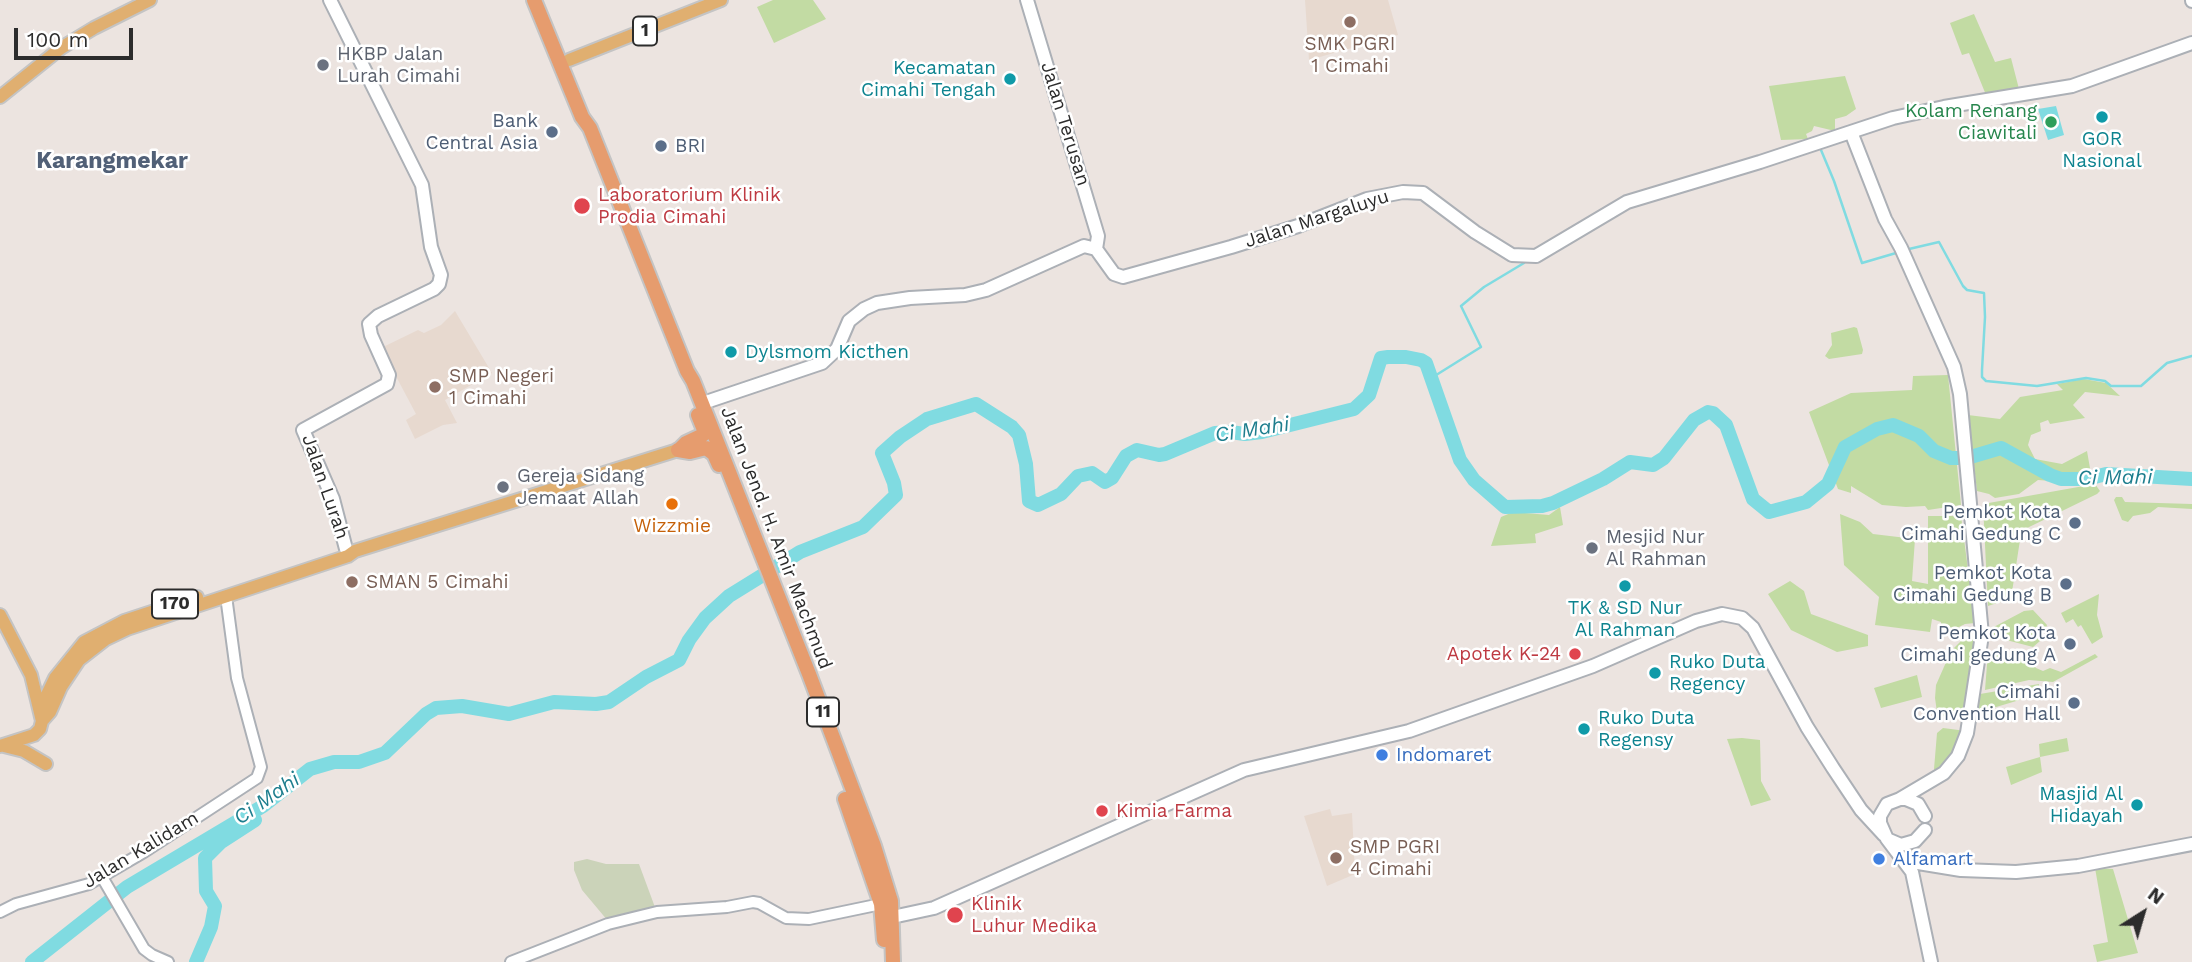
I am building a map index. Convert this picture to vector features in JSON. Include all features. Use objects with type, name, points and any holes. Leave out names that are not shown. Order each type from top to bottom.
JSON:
[{"type":"highway","name":"Jalan Jend. H. Amir Machmud","points":[[534,0],[582,117],[590,128],[702,404],[766,575],[888,919],[893,962]]},
{"type":"highway","name":"Jalan Jend. H. Amir Machmud","points":[[544,0],[590,114],[590,128]]},
{"type":"highway","name":"Jalan Jend. H. Amir Machmud","points":[[678,450],[704,433],[687,384],[687,370]]},
{"type":"highway","name":"Jalan Jend. H. Amir Machmud","points":[[678,450],[690,452],[706,448],[714,454],[766,575],[874,846],[891,901],[884,962]]},
{"type":"main road","points":[[0,97],[61,48],[150,0]]},
{"type":"main road","name":"Jalan Lurah","points":[[330,0],[422,185],[431,247],[441,275],[439,284],[434,289],[378,316],[369,324],[371,335],[389,375],[387,384],[303,430],[333,499],[350,550]]},
{"type":"main road","name":"1","points":[[569,60],[721,0]]},
{"type":"main road","name":"Jalan Terusan","points":[[1027,0],[1098,236],[1096,249]]},
{"type":"main road","name":"Jalan Margaluyu","points":[[1096,249],[1114,274],[1123,277],[1264,237],[1367,199],[1403,192],[1423,193],[1475,232],[1513,255],[1536,256],[1627,202],[1893,118],[2071,86],[2192,43]]},
{"type":"main road","points":[[1854,131],[1901,248],[1944,340],[1960,394],[1982,635],[1964,745],[1944,773],[1887,804],[1880,816],[1881,830],[1886,837],[1901,845],[1921,836],[1925,830]]},
{"type":"main road","points":[[702,404],[822,363],[837,349],[849,321],[877,303],[965,295],[986,290],[1078,247],[1089,246],[1096,249]]},
{"type":"main road","name":"170","points":[[0,746],[34,735],[40,729],[41,715],[50,712],[61,677],[79,660],[106,639],[173,609],[348,556],[350,550],[678,450]]},
{"type":"main road","points":[[888,919],[934,908],[1244,770],[1409,731],[1593,666],[1696,621],[1722,614],[1735,615],[1753,628],[1807,727],[1861,810],[1906,861],[1915,880],[1931,962]]},
{"type":"main road","points":[[0,615],[34,682],[41,715]]},
{"type":"main road","points":[[26,664],[40,675],[61,677]]},
{"type":"main road","name":"170","points":[[0,746],[24,751],[46,764]]},
{"type":"main road","points":[[1915,880],[1925,830],[1928,783]]},
{"type":"main road","points":[[1861,810],[1896,800],[1918,804],[1925,816]]},
{"type":"main road","points":[[1906,861],[1961,870],[2017,872],[2078,866],[2192,844]]},
{"type":"street","name":"Jalan Kalidam","points":[[0,912],[16,904],[82,887],[102,877],[232,795],[259,774],[261,767],[237,678],[230,591]]},
{"type":"street","points":[[102,877],[147,952],[168,962]]},
{"type":"street","points":[[511,962],[608,924],[657,912],[759,902],[786,918],[809,919],[881,904]]},
{"type":"shaded area","name":"SMK PGRI 1 Cimahi","points":[[1305,0],[1388,0],[1398,35],[1309,60]]},
{"type":"shaded area","name":"SMP Negeri 1 Cimahi","points":[[455,311],[492,373],[445,400],[457,423],[443,425],[415,439],[406,420],[416,414],[381,348],[418,330],[424,333],[441,325]]},
{"type":"shaded area","name":"SMP PGRI 4 Cimahi","points":[[1330,809],[1332,816],[1352,813],[1355,874],[1327,886],[1304,816]]},
{"type":"green space","points":[[773,0],[813,0],[826,19],[774,43],[757,7]]},
{"type":"green space","points":[[1974,14],[1995,62],[2011,58],[2019,89],[1986,95],[1969,53],[1962,55],[1950,23]]},
{"type":"green space","points":[[1845,76],[1856,109],[1835,119],[1835,131],[1814,126],[1812,131],[1806,134],[1808,139],[1781,140],[1769,86]]},
{"type":"green space","points":[[1857,328],[1862,354],[1829,359],[1825,356],[1832,345],[1831,333]]},
{"type":"green space","points":[[1948,375],[1961,505],[1928,510],[1925,506],[1882,505],[1851,486],[1851,493],[1838,489],[1809,412],[1851,393],[1912,390],[1913,376]]},
{"type":"green space","points":[[2084,379],[2106,383],[2120,396],[2085,392],[2073,405],[2085,418],[2040,423],[2041,431],[2031,435],[2028,445],[2035,459],[2062,464],[2087,451],[2091,474],[2065,482],[2038,480],[2019,494],[1995,498],[1977,491],[1968,415],[2000,419],[2020,397],[2063,390],[2057,384]]},
{"type":"green space","points":[[2095,484],[2100,491],[2097,494],[2025,529],[2020,540],[2009,599],[1988,606],[1983,504]]},
{"type":"green space","points":[[2116,497],[2122,497],[2125,502],[2192,504],[2192,509],[2158,507],[2150,513],[2133,516],[2128,522],[2122,520],[2114,500]]},
{"type":"green space","points":[[1560,507],[1563,525],[1535,534],[1536,543],[1491,546],[1501,517],[1513,512],[1549,515]]},
{"type":"green space","points":[[1840,514],[1860,522],[1873,534],[1915,539],[1912,581],[1928,584],[1928,516],[1961,516],[1975,623],[1953,630],[1948,625],[1941,626],[1941,622],[1932,619],[1930,632],[1875,625],[1879,597],[1844,565]]},
{"type":"green space","points":[[1790,581],[1804,591],[1811,614],[1868,635],[1868,646],[1837,652],[1791,630],[1768,594]]},
{"type":"green space","points":[[2099,594],[2097,615],[2103,637],[2092,644],[2081,625],[2078,627],[2073,619],[2066,623],[2061,613]]},
{"type":"green space","points":[[2033,610],[2047,625],[2040,641],[2033,647],[1991,636],[1990,629],[2024,611]]},
{"type":"green space","points":[[1975,627],[1977,647],[1965,714],[1960,717],[1945,717],[1937,712],[1936,685],[1951,651]]},
{"type":"green space","points":[[1988,652],[2029,660],[2043,671],[2050,668],[2061,672],[2095,654],[2098,657],[2053,682],[2029,680],[1985,690]]},
{"type":"green space","points":[[1917,675],[1922,697],[1881,708],[1874,688]]},
{"type":"green space","points":[[2039,684],[2039,688],[2021,694],[2023,699],[1976,713],[1980,694]]},
{"type":"green space","points":[[1943,728],[1966,731],[1940,777],[1934,769],[1937,733]]},
{"type":"green space","points":[[2067,738],[2069,751],[2040,757],[2039,744]]},
{"type":"green space","points":[[1727,739],[1760,740],[1761,781],[1771,800],[1751,806]]},
{"type":"green space","points":[[2040,757],[2042,772],[2011,785],[2006,767]]},
{"type":"green space","points":[[587,859],[606,864],[639,864],[656,910],[608,921],[582,890],[574,870],[574,862]]},
{"type":"green space","points":[[2095,868],[2113,869],[2138,953],[2097,962],[2093,945],[2108,942]]},
{"type":"water","name":"Kolam Renang Ciawitali","points":[[2056,106],[2064,135],[2048,140],[2038,109]]},
{"type":"waterway","points":[[1821,150],[1862,263],[1896,253]]},
{"type":"waterway","points":[[1909,249],[1939,242],[1963,286],[1967,290],[1984,293],[1982,377],[1986,381],[2037,386],[2086,378],[2105,381],[2111,386],[2141,386],[2167,363],[2192,356]]},
{"type":"waterway","points":[[1433,377],[1481,347],[1461,306],[1484,287],[1524,263]]},
{"type":"waterway","name":"Ci Mahi","points":[[32,962],[127,887],[263,806],[310,769],[334,762],[359,762],[385,753],[426,714],[436,708],[462,706],[509,714],[554,702],[609,702],[646,677],[679,660],[705,618],[729,596],[800,552],[863,527],[896,495],[882,453],[927,419],[976,404],[1012,427],[1019,435],[1026,464],[1029,501],[1038,505],[1061,494],[1078,476],[1092,473],[1105,482],[1112,478],[1126,456],[1137,450],[1165,454],[1215,433],[1262,432],[1354,409],[1369,395],[1381,358],[1388,357],[1406,357],[1426,363],[1460,460],[1474,480],[1505,507],[1553,503],[1603,479],[1630,462],[1653,465],[1664,458],[1694,420],[1708,412],[1713,413],[1726,425],[1753,499],[1769,512],[1806,502],[1828,484],[1845,447],[1877,429],[1893,425],[1919,436],[1934,451],[1951,458],[1967,458],[2001,448],[2061,479],[2087,479],[2106,474],[2192,479]]},
{"type":"waterway","points":[[196,962],[211,927],[215,906],[206,891],[205,858],[221,842],[255,820]]},
{"type":"place","name":"SMK PGRI 1 Cimahi","points":[[1350,22]]},
{"type":"place","name":"HKBP Jalan Lurah Cimahi","points":[[323,65]]},
{"type":"place","name":"Kecamatan Cimahi Tengah","points":[[1010,79]]},
{"type":"place","name":"GOR Nasional","points":[[2102,117]]},
{"type":"place","name":"Kolam Renang Ciawitali","points":[[2051,122]]},
{"type":"place","name":"Bank Central Asia","points":[[552,132]]},
{"type":"place","name":"BRI","points":[[661,146]]},
{"type":"place","name":"Laboratorium Klinik Prodia Cimahi","points":[[582,206]]},
{"type":"place","name":"Dylsmom Kicthen","points":[[731,352]]},
{"type":"place","name":"SMP Negeri 1 Cimahi","points":[[435,387]]},
{"type":"place","name":"Gereja Sidang Jemaat Allah","points":[[503,487]]},
{"type":"place","name":"Wizzmie","points":[[672,504]]},
{"type":"place","name":"Pemkot Kota Cimahi Gedung C","points":[[2075,523]]},
{"type":"place","name":"Mesjid Nur Al Rahman","points":[[1592,548]]},
{"type":"place","name":"SMAN 5 Cimahi","points":[[352,582]]},
{"type":"place","name":"Pemkot Kota Cimahi Gedung B","points":[[2066,584]]},
{"type":"place","name":"TK & SD Nur Al Rahman","points":[[1625,586]]},
{"type":"place","name":"Pemkot Kota Cimahi gedung A","points":[[2070,644]]},
{"type":"place","name":"Apotek K-24","points":[[1575,654]]},
{"type":"place","name":"Ruko Duta Regency","points":[[1655,673]]},
{"type":"place","name":"Cimahi Convention Hall","points":[[2074,703]]},
{"type":"place","name":"Ruko Duta Regensy","points":[[1584,729]]},
{"type":"place","name":"Indomaret","points":[[1382,755]]},
{"type":"place","name":"Masjid Al Hidayah","points":[[2137,805]]},
{"type":"place","name":"Kimia Farma","points":[[1102,811]]},
{"type":"place","name":"SMP PGRI 4 Cimahi","points":[[1336,858]]},
{"type":"place","name":"Alfamart","points":[[1879,859]]},
{"type":"place","name":"Klinik Luhur Medika","points":[[955,915]]},
{"type":"district","name":"Karangmekar","points":[[112,161]]}]
